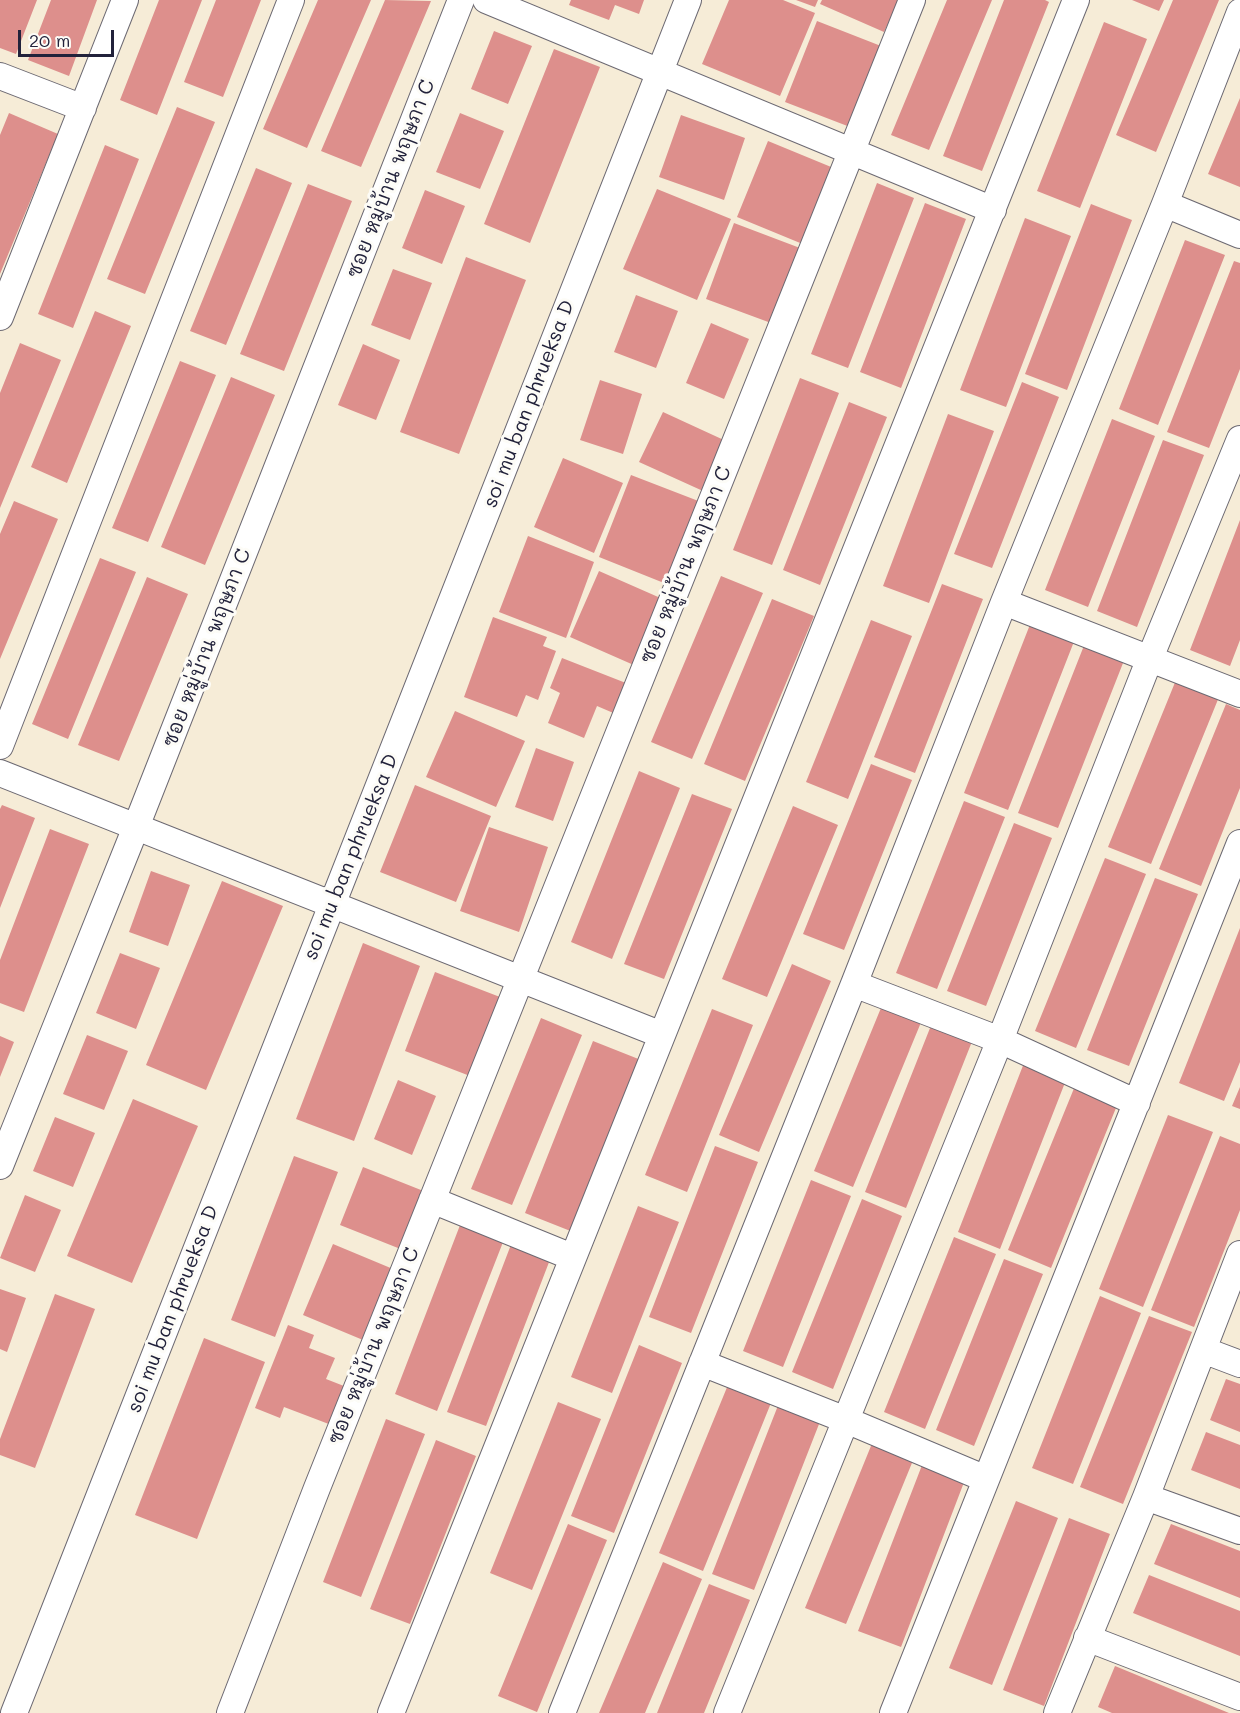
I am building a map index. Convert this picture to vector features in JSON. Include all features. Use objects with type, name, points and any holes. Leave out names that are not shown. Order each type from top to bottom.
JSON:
[{"type":"street","points":[[0,316],[125,0]]},
{"type":"street","points":[[0,746],[291,0]]},
{"type":"street","name":"ซอย หมู่บ้าน พฤษภา C","points":[[0,1167],[461,0]]},
{"type":"street","points":[[486,0],[993,210]]},
{"type":"street","name":"soi mu ban phrueksa D","points":[[14,1713],[688,0]]},
{"type":"street","name":"ซอย หมู่บ้าน พฤษภา C","points":[[230,1713],[432,1200],[912,0]]},
{"type":"street","points":[[391,1713],[1076,0]]},
{"type":"street","points":[[562,1713],[1240,12]]},
{"type":"street","points":[[0,76],[82,108]]},
{"type":"street","points":[[1165,204],[1240,235]]},
{"type":"street","points":[[727,1713],[1000,1040],[1150,658],[1240,439]]},
{"type":"street","points":[[1004,602],[1240,694]]},
{"type":"street","points":[[0,773],[662,1035]]},
{"type":"street","points":[[893,1713],[1240,843]]},
{"type":"street","points":[[854,984],[1000,1040],[1137,1103]]},
{"type":"street","points":[[432,1200],[572,1257]]},
{"type":"street","points":[[1057,1713],[1146,1497],[1240,1254]]},
{"type":"street","points":[[1203,1350],[1240,1364]]},
{"type":"street","points":[[702,1363],[986,1479]]},
{"type":"street","points":[[1146,1497],[1240,1531]]},
{"type":"street","points":[[1087,1638],[1240,1697]]},
{"type":"building","points":[[0,0],[37,0],[16,54],[0,48]]},
{"type":"building","points":[[51,0],[97,0],[69,76],[28,60]]},
{"type":"building","points":[[159,0],[202,0],[157,115],[120,100]]},
{"type":"building","points":[[216,0],[261,0],[223,97],[184,82]]},
{"type":"building","points":[[318,0],[371,0],[307,148],[263,129]]},
{"type":"building","points":[[385,0],[431,1],[361,167],[321,151]]},
{"type":"building","points":[[571,0],[644,0],[639,14],[615,5],[609,20],[569,5]]},
{"type":"building","points":[[729,0],[783,0],[815,13],[780,96],[702,64]]},
{"type":"building","points":[[796,0],[818,0],[815,7]]},
{"type":"building","points":[[822,0],[899,0],[884,32],[820,4]]},
{"type":"building","points":[[947,0],[992,0],[929,150],[891,135]]},
{"type":"building","points":[[1004,0],[1045,0],[1049,2],[982,171],[943,156]]},
{"type":"building","points":[[1132,0],[1164,0],[1159,11]]},
{"type":"building","points":[[1173,0],[1219,0],[1156,152],[1116,135]]},
{"type":"building","points":[[817,21],[881,46],[850,127],[785,102]]},
{"type":"building","points":[[1104,22],[1147,39],[1080,208],[1037,191]]},
{"type":"building","points":[[494,31],[532,46],[508,104],[471,89]]},
{"type":"building","points":[[554,49],[600,67],[530,243],[484,224]]},
{"type":"building","points":[[1240,98],[1240,187],[1208,174]]},
{"type":"building","points":[[177,107],[215,122],[145,294],[107,279]]},
{"type":"building","points":[[9,113],[58,134],[0,274],[0,135]]},
{"type":"building","points":[[460,113],[504,131],[480,189],[436,172]]},
{"type":"building","points":[[681,115],[745,138],[724,200],[659,177]]},
{"type":"building","points":[[768,141],[836,169],[805,245],[737,217]]},
{"type":"building","points":[[105,145],[139,159],[73,328],[38,314]]},
{"type":"building","points":[[256,168],[292,183],[226,345],[190,331]]},
{"type":"building","points":[[877,183],[914,198],[848,368],[811,354]]},
{"type":"building","points":[[308,184],[352,201],[284,371],[240,354]]},
{"type":"building","points":[[657,189],[731,219],[697,300],[623,269]]},
{"type":"building","points":[[425,190],[465,206],[442,264],[402,248]]},
{"type":"building","points":[[925,203],[966,219],[901,388],[860,372]]},
{"type":"building","points":[[1091,204],[1132,220],[1067,390],[1025,374]]},
{"type":"building","points":[[1025,218],[1071,236],[1006,407],[960,390]]},
{"type":"building","points":[[734,223],[800,248],[771,323],[706,299]]},
{"type":"building","points":[[1185,240],[1225,255],[1158,425],[1119,409]]},
{"type":"building","points":[[466,257],[526,280],[459,454],[400,432]]},
{"type":"building","points":[[1234,261],[1240,263],[1240,369],[1209,448],[1167,432]]},
{"type":"building","points":[[393,269],[432,283],[410,340],[371,325]]},
{"type":"building","points":[[636,295],[678,311],[656,368],[614,352]]},
{"type":"building","points":[[95,311],[131,326],[67,483],[31,467]]},
{"type":"building","points":[[711,323],[749,339],[724,399],[686,383]]},
{"type":"building","points":[[20,343],[61,360],[0,508],[0,393]]},
{"type":"building","points":[[363,344],[400,360],[376,420],[338,405]]},
{"type":"building","points":[[180,361],[216,375],[148,542],[112,528]]},
{"type":"building","points":[[231,377],[275,395],[205,565],[161,547]]},
{"type":"building","points":[[800,378],[839,393],[772,565],[733,550]]},
{"type":"building","points":[[600,380],[642,394],[623,454],[580,440]]},
{"type":"building","points":[[1022,382],[1059,397],[992,568],[954,554]]},
{"type":"building","points":[[849,402],[887,417],[820,585],[783,570]]},
{"type":"building","points":[[663,412],[726,441],[703,491],[639,462]]},
{"type":"building","points":[[948,414],[994,431],[929,603],[883,586]]},
{"type":"building","points":[[1112,419],[1155,436],[1088,607],[1045,590]]},
{"type":"building","points":[[1163,440],[1204,455],[1137,627],[1097,611]]},
{"type":"building","points":[[563,458],[623,483],[594,553],[534,527]]},
{"type":"building","points":[[631,475],[701,502],[669,585],[599,557]]},
{"type":"building","points":[[14,501],[58,519],[0,659],[0,534]]},
{"type":"building","points":[[1240,520],[1240,640],[1230,666],[1190,650]]},
{"type":"building","points":[[528,536],[594,562],[566,638],[499,612]]},
{"type":"building","points":[[100,558],[136,572],[68,739],[32,724]]},
{"type":"building","points":[[599,571],[665,600],[636,666],[570,637]]},
{"type":"building","points":[[721,576],[763,593],[692,759],[651,742]]},
{"type":"building","points":[[147,577],[188,594],[119,761],[78,745]]},
{"type":"building","points":[[942,584],[983,599],[915,773],[874,757]]},
{"type":"building","points":[[772,599],[814,616],[745,781],[704,764]]},
{"type":"building","points":[[493,617],[547,637],[543,646],[556,651],[538,700],[526,695],[517,717],[464,697]]},
{"type":"building","points":[[871,620],[912,636],[848,799],[806,782]]},
{"type":"building","points":[[1031,622],[1075,639],[1008,810],[964,793]]},
{"type":"building","points":[[1085,643],[1125,658],[1058,828],[1018,813]]},
{"type":"building","points":[[562,658],[631,685],[618,715],[597,706],[584,738],[548,723],[560,693],[550,688]]},
{"type":"building","points":[[1176,680],[1219,697],[1151,864],[1108,847]]},
{"type":"building","points":[[1226,704],[1240,710],[1240,788],[1201,886],[1159,869]]},
{"type":"building","points":[[455,711],[525,741],[496,807],[426,777]]},
{"type":"building","points":[[536,748],[574,762],[553,821],[515,807]]},
{"type":"building","points":[[871,764],[912,780],[844,950],[803,934]]},
{"type":"building","points":[[639,771],[680,788],[612,959],[571,942]]},
{"type":"building","points":[[415,785],[491,816],[456,902],[380,872]]},
{"type":"building","points":[[692,794],[732,809],[664,979],[624,964]]},
{"type":"building","points":[[964,801],[1005,817],[937,989],[896,973]]},
{"type":"building","points":[[2,805],[35,818],[0,908],[0,809]]},
{"type":"building","points":[[793,806],[838,825],[767,997],[722,979]]},
{"type":"building","points":[[1014,823],[1052,838],[986,1006],[947,991]]},
{"type":"building","points":[[489,827],[548,847],[519,932],[460,911]]},
{"type":"building","points":[[50,829],[89,844],[24,1012],[0,1003],[0,960]]},
{"type":"building","points":[[1105,858],[1146,874],[1076,1048],[1035,1031]]},
{"type":"building","points":[[151,871],[190,885],[168,946],[129,932]]},
{"type":"building","points":[[1155,878],[1198,894],[1129,1066],[1087,1050]]},
{"type":"building","points":[[222,881],[283,906],[206,1090],[146,1065]]},
{"type":"building","points":[[1240,928],[1240,1062],[1224,1101],[1179,1083]]},
{"type":"building","points":[[363,943],[420,966],[354,1141],[296,1119]]},
{"type":"building","points":[[120,953],[160,968],[136,1029],[96,1013]]},
{"type":"building","points":[[792,964],[831,981],[759,1152],[719,1135]]},
{"type":"building","points":[[435,972],[500,997],[470,1076],[405,1051]]},
{"type":"building","points":[[883,1003],[922,1020],[853,1187],[814,1171]]},
{"type":"building","points":[[712,1009],[753,1025],[687,1192],[645,1175]]},
{"type":"building","points":[[541,1018],[582,1035],[512,1205],[471,1189]]},
{"type":"building","points":[[932,1023],[973,1039],[906,1208],[865,1192]]},
{"type":"building","points":[[87,1035],[128,1051],[104,1110],[63,1094]]},
{"type":"building","points":[[0,1036],[14,1042],[0,1077]]},
{"type":"building","points":[[593,1041],[641,1060],[573,1232],[525,1213]]},
{"type":"building","points":[[1024,1063],[1066,1080],[1000,1249],[958,1232]]},
{"type":"building","points":[[398,1080],[436,1096],[412,1155],[374,1139]]},
{"type":"building","points":[[1077,1081],[1120,1098],[1051,1268],[1008,1250]]},
{"type":"building","points":[[1240,1087],[1240,1109],[1232,1106]]},
{"type":"building","points":[[133,1099],[198,1126],[132,1283],[67,1256]]},
{"type":"building","points":[[1168,1115],[1213,1132],[1143,1307],[1099,1289]]},
{"type":"building","points":[[55,1117],[95,1133],[73,1187],[33,1171]]},
{"type":"building","points":[[1220,1136],[1240,1144],[1240,1210],[1194,1327],[1151,1310]]},
{"type":"building","points":[[715,1146],[758,1162],[691,1333],[649,1317]]},
{"type":"building","points":[[294,1156],[338,1172],[275,1337],[231,1320]]},
{"type":"building","points":[[363,1167],[426,1192],[403,1250],[340,1225]]},
{"type":"building","points":[[811,1180],[851,1196],[783,1367],[743,1351]]},
{"type":"building","points":[[25,1195],[61,1210],[35,1272],[0,1258]]},
{"type":"building","points":[[862,1199],[902,1216],[833,1389],[792,1372]]},
{"type":"building","points":[[638,1206],[679,1222],[612,1393],[571,1377]]},
{"type":"building","points":[[462,1220],[505,1237],[437,1411],[395,1394]]},
{"type":"building","points":[[954,1237],[996,1254],[925,1429],[884,1412]]},
{"type":"building","points":[[512,1242],[551,1257],[486,1426],[447,1412]]},
{"type":"building","points":[[333,1244],[393,1269],[363,1340],[303,1315]]},
{"type":"building","points":[[1004,1259],[1043,1274],[974,1446],[936,1430]]},
{"type":"building","points":[[0,1289],[26,1298],[7,1352],[0,1349]]},
{"type":"building","points":[[55,1294],[95,1309],[35,1468],[0,1455],[0,1439]]},
{"type":"building","points":[[1100,1296],[1141,1313],[1073,1484],[1032,1468]]},
{"type":"building","points":[[1149,1316],[1192,1332],[1123,1504],[1080,1487]]},
{"type":"building","points":[[288,1325],[314,1335],[309,1348],[335,1358],[326,1379],[349,1388],[334,1426],[284,1407],[280,1418],[255,1408]]},
{"type":"building","points":[[204,1338],[265,1362],[197,1539],[135,1515]]},
{"type":"building","points":[[639,1345],[682,1363],[614,1533],[571,1516]]},
{"type":"building","points":[[1226,1379],[1240,1384],[1240,1432],[1210,1420]]},
{"type":"building","points":[[730,1380],[773,1398],[703,1571],[659,1553]]},
{"type":"building","points":[[558,1402],[601,1419],[532,1590],[490,1573]]},
{"type":"building","points":[[779,1403],[821,1419],[754,1590],[712,1574]]},
{"type":"building","points":[[386,1419],[425,1434],[361,1597],[323,1582]]},
{"type":"building","points":[[1206,1432],[1240,1445],[1240,1489],[1191,1470]]},
{"type":"building","points":[[436,1440],[476,1456],[410,1624],[370,1609]]},
{"type":"building","points":[[873,1441],[914,1458],[846,1624],[805,1608]]},
{"type":"building","points":[[924,1460],[966,1477],[901,1647],[858,1631]]},
{"type":"building","points":[[1016,1501],[1058,1518],[992,1685],[949,1668]]},
{"type":"building","points":[[1069,1518],[1110,1534],[1044,1706],[1003,1690]]},
{"type":"building","points":[[568,1524],[607,1540],[537,1712],[498,1696]]},
{"type":"building","points":[[1171,1524],[1240,1551],[1240,1598],[1154,1564]]},
{"type":"building","points":[[663,1562],[702,1579],[645,1713],[599,1713]]},
{"type":"building","points":[[1149,1575],[1240,1611],[1240,1656],[1133,1613]]},
{"type":"building","points":[[709,1584],[750,1600],[704,1713],[657,1713]]},
{"type":"building","points":[[1115,1666],[1229,1713],[1112,1713],[1098,1707]]}]
